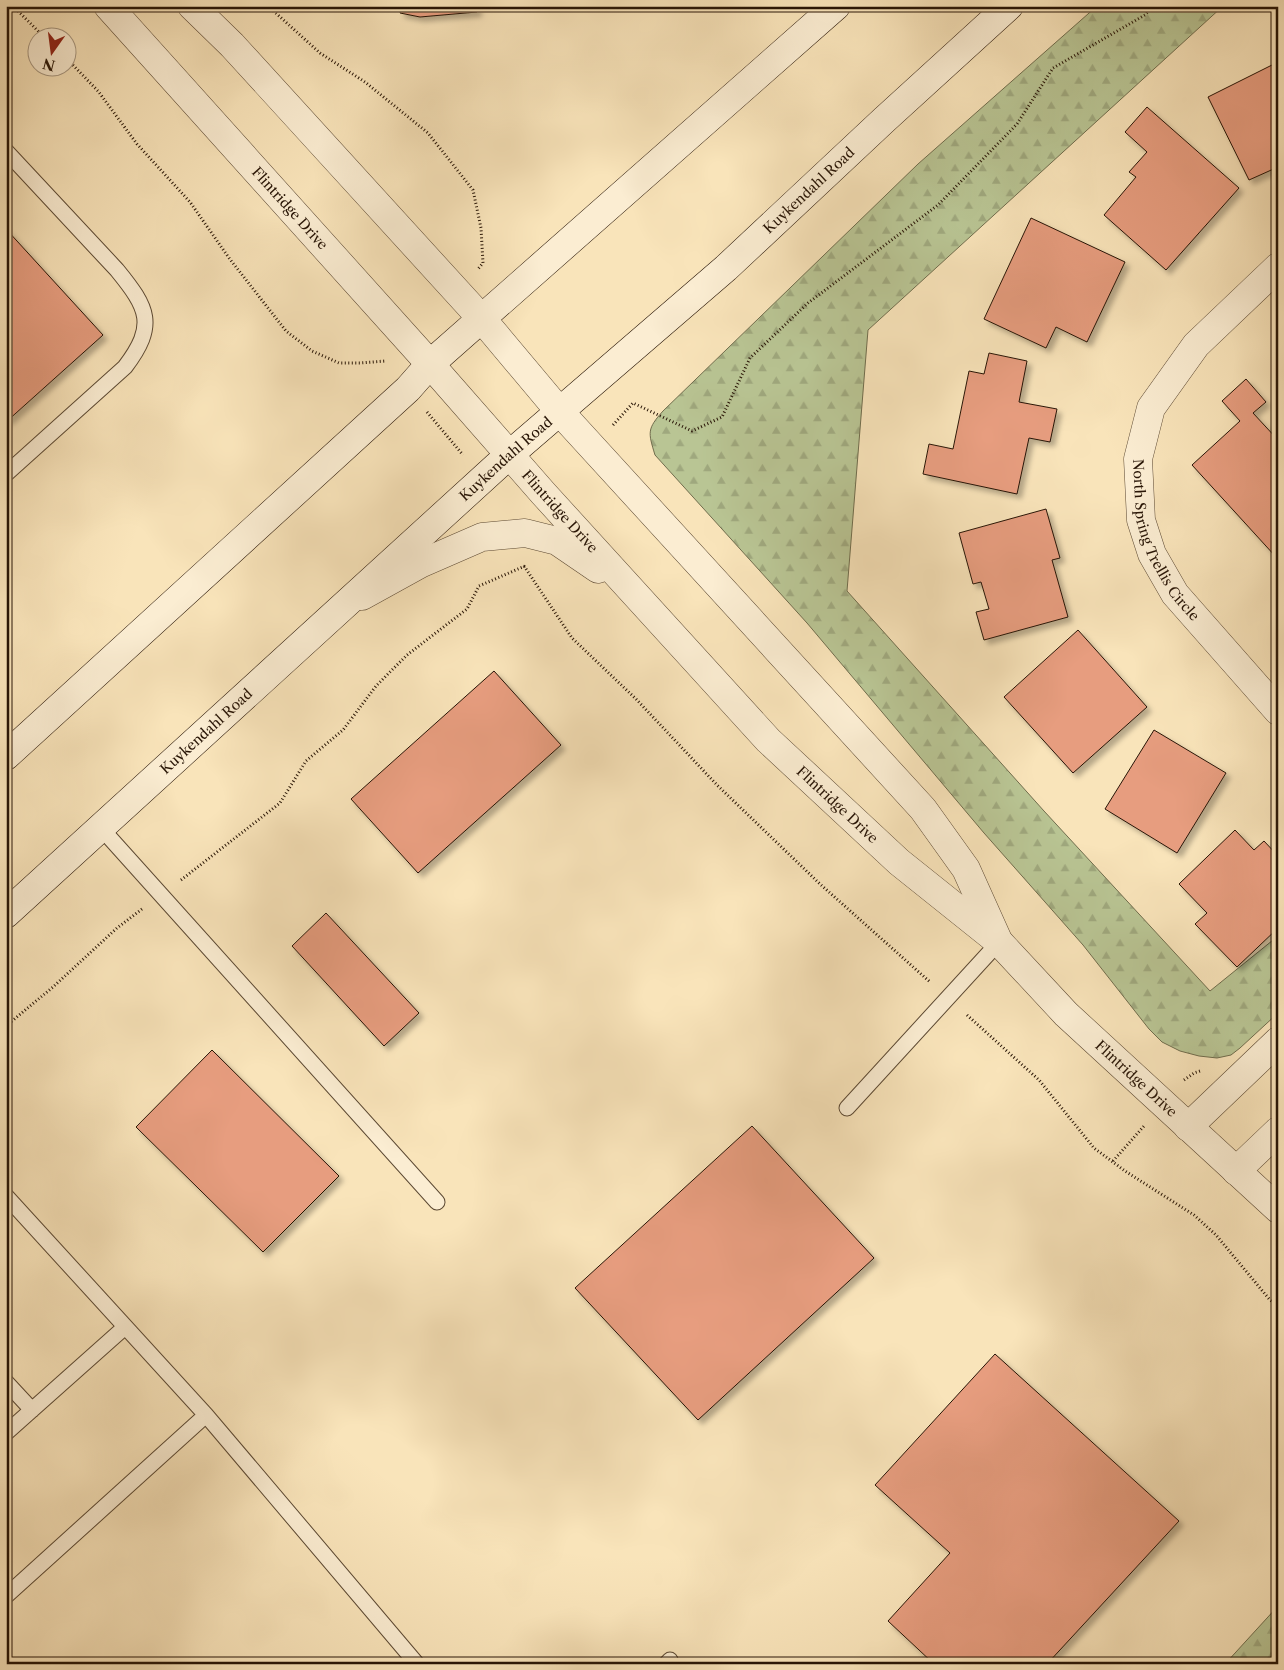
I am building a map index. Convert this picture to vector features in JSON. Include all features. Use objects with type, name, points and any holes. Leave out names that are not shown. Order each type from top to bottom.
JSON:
[{"type":"street","name":"Flintridge Drive","points":[[108,6],[430,364],[509,455],[768,740],[899,862],[999,942],[1066,1014],[1278,1209]]},
{"type":"street","name":"Flintridge Drive","points":[[192,6],[232,45],[482,319],[560,412],[923,809],[966,869],[999,942]]},
{"type":"street","points":[[6,756],[408,389],[430,364],[836,6]]},
{"type":"street","name":"Kuykendahl Road","points":[[6,914],[484,480],[509,455],[726,268],[1009,6]]},
{"type":"street","name":"North Spring Trellis Circle","points":[[1278,267],[1196,344],[1151,408],[1138,459],[1141,520],[1152,554],[1175,594],[1278,711]]},
{"type":"street","points":[[347,604],[420,564],[482,537],[525,532],[557,541],[637,596]]},
{"type":"street","points":[[1188,1128],[1278,1041]]},
{"type":"street","points":[[1236,1171],[1278,1131]]},
{"type":"lane","points":[[6,151],[127,282],[143,308],[146,322],[144,336],[137,352],[125,367],[6,474]]},
{"type":"lane","points":[[101,828],[437,1202]]},
{"type":"lane","points":[[847,1108],[999,942]]},
{"type":"lane","points":[[6,1196],[206,1415],[417,1664]]},
{"type":"lane","points":[[6,1433],[126,1327]]},
{"type":"lane","points":[[6,1382],[32,1410]]},
{"type":"lane","points":[[6,1596],[206,1415]]},
{"type":"path","points":[[13,6],[35,28]]},
{"type":"path","points":[[268,6],[320,53],[365,82],[428,132],[473,190],[481,228],[482,263],[456,292]]},
{"type":"path","points":[[592,446],[633,403],[692,431],[722,417],[750,358],[808,303],[938,205],[1017,124],[1053,68],[1144,15],[1152,6]]},
{"type":"path","points":[[78,70],[98,91],[137,144],[190,202],[229,258],[286,331],[312,351],[339,363],[385,360],[407,340]]},
{"type":"path","points":[[385,360],[484,480]]},
{"type":"path","points":[[6,1026],[53,987],[118,928],[280,803],[306,761],[343,730],[376,686],[407,655],[467,609],[479,586],[524,566],[530,555],[525,532]]},
{"type":"path","points":[[524,566],[572,638],[636,699],[717,785],[820,884],[1039,1080],[1094,1148],[1125,1171],[1194,1216],[1216,1235],[1270,1300],[1278,1306]]},
{"type":"green space","points":[[1097,6],[1223,6],[868,330],[847,591],[1044,811],[1210,991],[1278,936],[1278,1013],[1231,1055],[1217,1058],[1180,1051],[1162,1042],[1149,1029],[1083,945],[984,833],[807,623],[655,455],[650,436],[654,422],[663,411],[918,164]]},
{"type":"green space","points":[[1278,1606],[1278,1664],[1225,1664]]},
{"type":"building","points":[[402,6],[477,6],[477,12],[420,17],[400,13]]},
{"type":"building","points":[[1278,62],[1278,167],[1249,180],[1208,97]]},
{"type":"building","points":[[1147,107],[1239,188],[1166,270],[1104,215],[1136,177],[1129,172],[1147,152],[1125,132]]},
{"type":"building","points":[[1031,218],[1125,262],[1087,342],[1056,327],[1046,348],[984,319]]},
{"type":"building","points":[[6,229],[103,335],[6,422]]},
{"type":"building","points":[[989,353],[1027,361],[1019,402],[1057,409],[1050,442],[1029,438],[1017,494],[923,474],[929,444],[953,449],[969,371],[984,374]]},
{"type":"building","points":[[1246,379],[1266,402],[1253,413],[1278,440],[1278,556],[1276,557],[1192,465],[1240,421],[1222,401]]},
{"type":"building","points":[[1046,509],[1060,558],[1052,560],[1068,617],[984,640],[976,612],[989,609],[981,582],[973,584],[959,533]]},
{"type":"building","points":[[1078,630],[1147,707],[1073,773],[1004,697]]},
{"type":"building","points":[[494,671],[561,745],[418,873],[351,799]]},
{"type":"building","points":[[1154,730],[1226,773],[1177,853],[1105,809]]},
{"type":"building","points":[[1235,830],[1254,850],[1264,841],[1278,856],[1278,928],[1237,967],[1195,924],[1207,913],[1179,884]]},
{"type":"building","points":[[326,913],[419,1013],[384,1046],[292,946]]},
{"type":"building","points":[[212,1050],[339,1176],[263,1252],[136,1127]]},
{"type":"building","points":[[752,1126],[874,1258],[698,1420],[575,1288]]},
{"type":"building","points":[[995,1354],[1179,1521],[1047,1664],[934,1664],[888,1621],[950,1553],[875,1485]]}]
